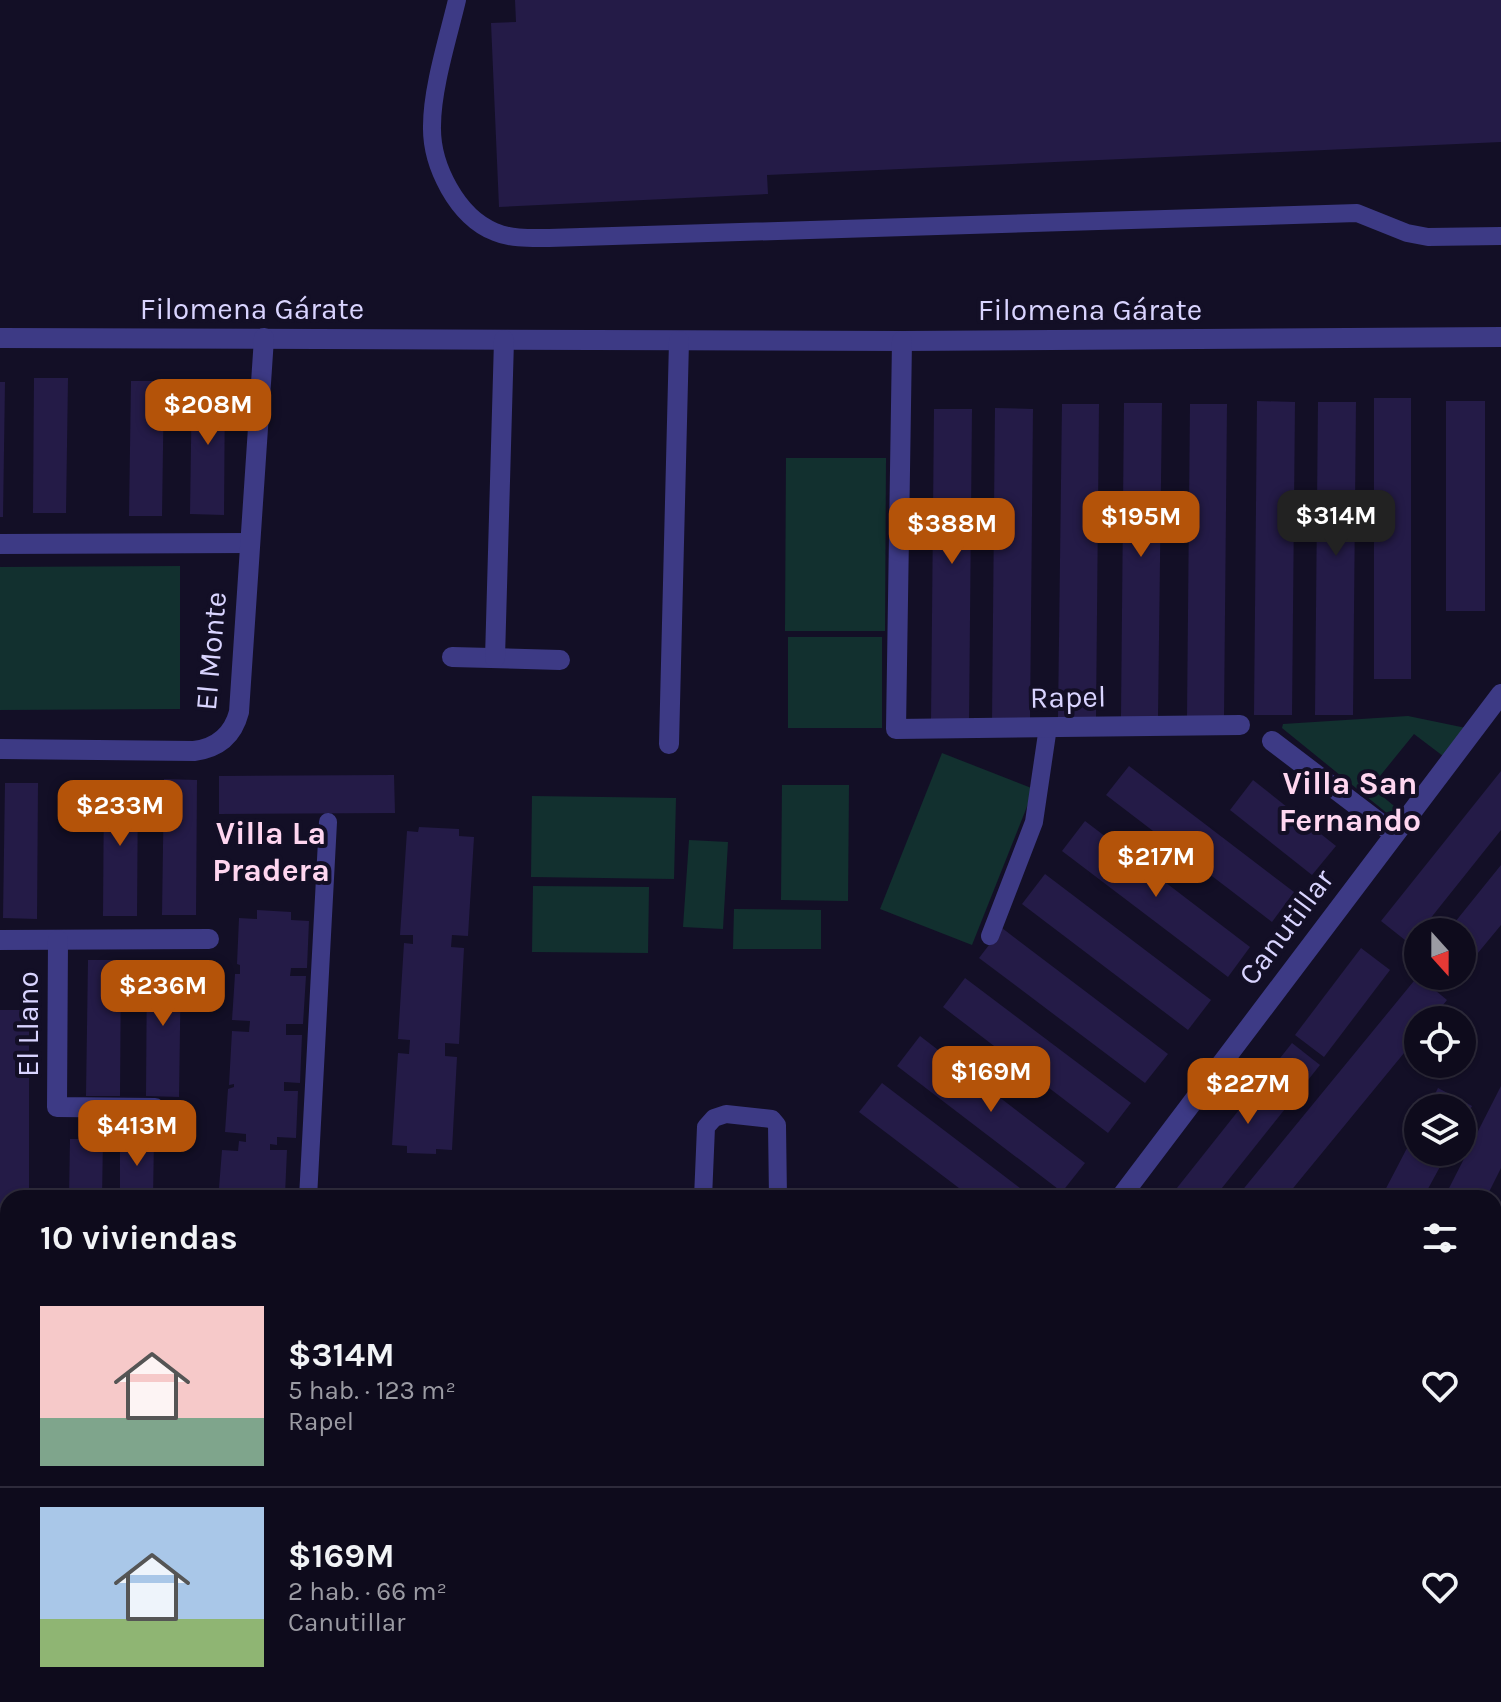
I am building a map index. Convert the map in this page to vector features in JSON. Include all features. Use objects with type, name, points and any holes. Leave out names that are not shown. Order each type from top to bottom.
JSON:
[{"type":"street","name":"Filomena Gárate","points":[[0,338],[902,341],[1501,337]]},
{"type":"street","name":"El Monte","points":[[0,749],[194,751],[205,750],[225,739],[232,731],[239,712],[264,338]]},
{"type":"street","points":[[495,658],[504,340]]},
{"type":"street","points":[[669,744],[679,341]]},
{"type":"street","name":"Rapel","points":[[902,341],[896,729],[1240,725]]},
{"type":"street","points":[[0,544],[250,543]]},
{"type":"street","points":[[452,657],[560,660]]},
{"type":"street","name":"Canutillar","points":[[1126,1190],[1501,694]]},
{"type":"street","points":[[1272,741],[1393,833]]},
{"type":"street","name":"El Llano","points":[[0,940],[209,939]]},
{"type":"street","name":"El Llano","points":[[58,940],[57,1107],[155,1108]]},
{"type":"lane","points":[[457,0],[434,108],[432,126],[436,159],[451,190],[470,215],[493,232],[508,236],[565,238],[1357,213],[1407,233],[1428,237],[1501,236]]},
{"type":"lane","points":[[990,936],[1034,822],[1048,727]]},
{"type":"lane","points":[[308,1190],[328,822]]},
{"type":"lane","points":[[703,1190],[706,1127],[714,1118],[726,1114],[772,1119],[777,1125],[778,1190]]},
{"type":"green space","points":[[786,458],[886,458],[885,631],[785,631]]},
{"type":"green space","points":[[180,566],[180,709],[0,710],[0,567]]},
{"type":"green space","points":[[788,637],[882,637],[882,728],[788,728]]},
{"type":"green space","points":[[1408,716],[1466,728],[1443,756],[1414,734],[1371,787],[1399,810],[1393,818],[1282,728],[1283,724]]},
{"type":"green space","points":[[942,753],[1034,789],[972,945],[880,909]]},
{"type":"green space","points":[[782,785],[849,785],[848,901],[781,900]]},
{"type":"green space","points":[[532,796],[676,798],[674,879],[531,877]]},
{"type":"green space","points":[[689,840],[728,842],[723,929],[683,927]]},
{"type":"green space","points":[[533,886],[649,887],[648,953],[532,952]]},
{"type":"green space","points":[[734,909],[821,910],[821,949],[733,949]]},
{"type":"building","points":[[515,0],[1501,0],[1501,142],[767,175],[768,194],[499,207],[491,23],[516,22]]},
{"type":"building","points":[[34,378],[68,378],[66,513],[33,513]]},
{"type":"building","points":[[192,379],[225,379],[224,515],[190,514]]},
{"type":"building","points":[[131,381],[164,381],[162,516],[129,516]]},
{"type":"building","points":[[0,382],[5,382],[3,517],[0,517]]},
{"type":"building","points":[[1374,398],[1411,398],[1411,679],[1374,679]]},
{"type":"building","points":[[1257,401],[1295,402],[1292,715],[1254,715]]},
{"type":"building","points":[[1446,401],[1485,401],[1485,611],[1446,611]]},
{"type":"building","points":[[1318,402],[1356,402],[1353,715],[1315,715]]},
{"type":"building","points":[[1124,403],[1162,403],[1158,717],[1121,717]]},
{"type":"building","points":[[1062,404],[1099,404],[1096,718],[1058,718]]},
{"type":"building","points":[[1190,404],[1227,404],[1224,718],[1187,718]]},
{"type":"building","points":[[995,408],[1033,409],[1030,722],[992,722]]},
{"type":"building","points":[[934,409],[972,409],[969,723],[931,722]]},
{"type":"building","points":[[1129,766],[1294,892],[1272,922],[1106,795]]},
{"type":"building","points":[[1501,771],[1501,830],[1431,918],[1404,918],[1404,939],[1381,921]]},
{"type":"building","points":[[394,775],[395,813],[219,814],[219,776]]},
{"type":"building","points":[[164,779],[197,780],[196,915],[162,915]]},
{"type":"building","points":[[104,780],[138,781],[137,916],[103,916]]},
{"type":"building","points":[[1253,780],[1336,846],[1312,875],[1230,810]]},
{"type":"building","points":[[5,783],[38,783],[37,919],[3,918]]},
{"type":"building","points":[[1085,821],[1250,947],[1228,977],[1062,851]]},
{"type":"building","points":[[419,827],[459,829],[459,836],[474,837],[468,936],[452,935],[451,947],[464,948],[459,1044],[445,1043],[445,1056],[457,1057],[452,1150],[436,1149],[436,1154],[407,1153],[407,1146],[392,1145],[398,1053],[409,1054],[410,1040],[398,1039],[404,943],[413,944],[413,935],[400,935],[407,831],[418,832]]},
{"type":"building","points":[[1501,865],[1501,925],[1476,955],[1476,918],[1458,918]]},
{"type":"building","points":[[1045,874],[1211,1000],[1188,1030],[1022,904]]},
{"type":"building","points":[[257,910],[291,912],[291,920],[309,921],[307,968],[291,968],[290,976],[306,976],[303,1024],[286,1024],[286,1035],[302,1035],[300,1083],[284,1082],[284,1091],[298,1091],[296,1138],[277,1137],[277,1145],[270,1144],[270,1150],[287,1150],[285,1190],[225,1190],[219,1188],[222,1150],[238,1151],[239,1141],[246,1142],[246,1134],[225,1132],[228,1089],[234,1087],[234,1084],[229,1085],[232,1031],[249,1032],[250,1021],[232,1020],[235,974],[240,974],[240,965],[237,964],[239,918],[257,919]]},
{"type":"building","points":[[1002,928],[1168,1054],[1145,1083],[979,958]]},
{"type":"building","points":[[1361,948],[1390,970],[1324,1057],[1295,1035]]},
{"type":"building","points":[[88,960],[121,960],[120,1096],[86,1096]]},
{"type":"building","points":[[147,961],[181,961],[179,1097],[146,1096]]},
{"type":"building","points":[[965,978],[1131,1103],[1108,1133],[943,1007]]},
{"type":"building","points":[[1407,990],[1435,990],[1447,1000],[1442,1006],[1404,1006],[1404,1053],[1292,1190],[1243,1190]]},
{"type":"building","points":[[0,1010],[29,1010],[29,1190],[0,1190]]},
{"type":"building","points":[[920,1036],[1085,1163],[1064,1190],[1059,1190],[897,1066]]},
{"type":"building","points":[[1292,1043],[1320,1065],[1220,1190],[1175,1190]]},
{"type":"building","points":[[882,1083],[1022,1190],[961,1190],[859,1112]]},
{"type":"building","points":[[1501,1086],[1501,1168],[1490,1190],[1448,1190],[1460,1166],[1476,1166],[1476,1135]]},
{"type":"building","points":[[1438,1088],[1449,1094],[1435,1094]]},
{"type":"building","points":[[70,1139],[103,1139],[102,1190],[69,1190]]},
{"type":"building","points":[[120,1139],[154,1139],[153,1190],[120,1190]]},
{"type":"building","points":[[1404,1154],[1404,1166],[1440,1166],[1427,1190],[1385,1190]]},
{"type":"district","name":"Villa San Fernando","points":[[1350,802]]},
{"type":"district","name":"Villa La Pradera","points":[[271,852]]}]
